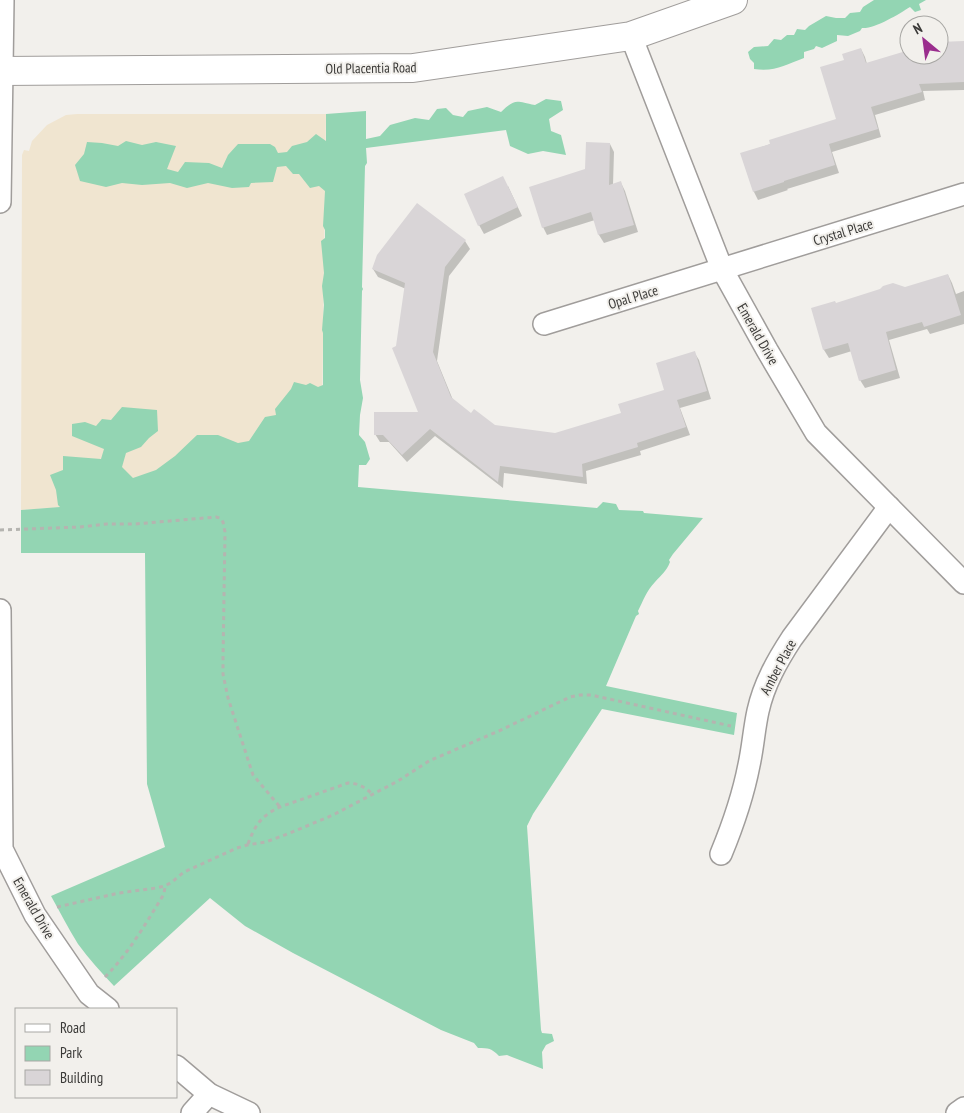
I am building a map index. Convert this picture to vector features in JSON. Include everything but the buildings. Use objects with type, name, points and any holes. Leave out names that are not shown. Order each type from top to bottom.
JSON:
[{"type":"main road","name":"Old Placentia Road","points":[[1,71],[413,68],[631,36],[733,0]]},
{"type":"street","points":[[0,202],[3,0]]},
{"type":"street","name":"Emerald Drive","points":[[631,36],[722,269],[816,433],[964,583]]},
{"type":"street","name":"Crystal Place","points":[[722,269],[964,194]]},
{"type":"street","name":"Opal Place","points":[[544,324],[722,269]]},
{"type":"street","name":"Amber Place","points":[[721,854],[735,820],[743,793],[750,764],[754,731],[762,696],[769,678],[798,631],[890,507]]},
{"type":"street","name":"Emerald Drive","points":[[0,610],[1,849],[35,915],[89,994],[107,1008]]},
{"type":"street","points":[[178,1068],[209,1094],[249,1113]]},
{"type":"street","points":[[192,1113],[209,1094]]},
{"type":"street","points":[[957,1113],[964,1108]]},
{"type":"path","points":[[0,530],[220,518],[225,532],[223,660],[228,698],[250,769],[280,808]]},
{"type":"path","points":[[35,915],[72,902],[165,886],[184,872],[237,848],[266,842],[333,814],[398,781],[428,761],[501,730],[562,700],[580,694],[754,731]]},
{"type":"path","points":[[247,845],[257,824],[271,812],[280,808],[355,782],[372,795]]},
{"type":"path","points":[[89,994],[128,952],[164,894],[165,886]]},
{"type":"shaded area","points":[[326,114],[321,490],[21,510],[22,155],[24,150],[29,151],[32,141],[47,125],[66,115]]},
{"type":"green space","points":[[874,0],[926,0],[919,4],[921,10],[915,12],[910,7],[887,20],[867,28],[862,28],[860,31],[848,36],[837,35],[837,41],[822,48],[816,46],[814,49],[804,52],[804,58],[774,69],[754,69],[754,63],[750,59],[748,52],[754,47],[768,46],[774,39],[781,40],[787,35],[794,35],[797,29],[805,30],[826,16],[845,18],[850,13],[860,12],[863,7]]},
{"type":"green space","points":[[546,99],[561,101],[563,110],[549,119],[551,131],[561,135],[566,155],[543,151],[528,154],[510,146],[506,130],[366,148],[360,380],[363,398],[359,435],[365,442],[370,459],[366,465],[359,465],[358,487],[597,508],[603,502],[616,504],[619,510],[703,518],[673,554],[664,573],[647,592],[606,686],[737,713],[734,735],[602,709],[533,814],[527,826],[541,1030],[542,1033],[552,1034],[554,1041],[546,1045],[542,1052],[543,1069],[507,1055],[499,1056],[490,1049],[478,1048],[474,1043],[441,1030],[245,926],[210,898],[114,986],[78,944],[51,896],[165,847],[147,784],[145,553],[21,553],[21,510],[60,507],[50,475],[63,470],[63,456],[101,459],[104,449],[72,436],[72,424],[85,422],[96,426],[102,419],[111,420],[122,407],[157,410],[158,431],[141,447],[126,453],[122,467],[133,478],[156,470],[175,456],[197,435],[218,435],[238,443],[249,441],[265,417],[276,415],[275,409],[291,389],[294,382],[306,385],[310,383],[318,387],[323,385],[322,330],[324,305],[322,286],[324,273],[321,241],[325,238],[323,226],[325,191],[319,186],[310,188],[299,174],[293,174],[286,166],[277,167],[273,182],[251,183],[249,187],[232,188],[208,183],[187,188],[170,183],[142,185],[122,183],[106,187],[80,181],[75,165],[84,154],[87,142],[118,146],[126,141],[142,145],[156,142],[176,146],[167,169],[178,172],[185,162],[209,163],[222,168],[228,155],[238,144],[270,144],[275,147],[278,153],[287,152],[292,146],[307,142],[316,134],[326,141],[326,114],[366,111],[366,139],[380,136],[390,125],[415,118],[429,120],[437,109],[446,108],[453,115],[463,117],[468,111],[487,107],[501,112],[510,104],[516,102],[535,105]]}]
